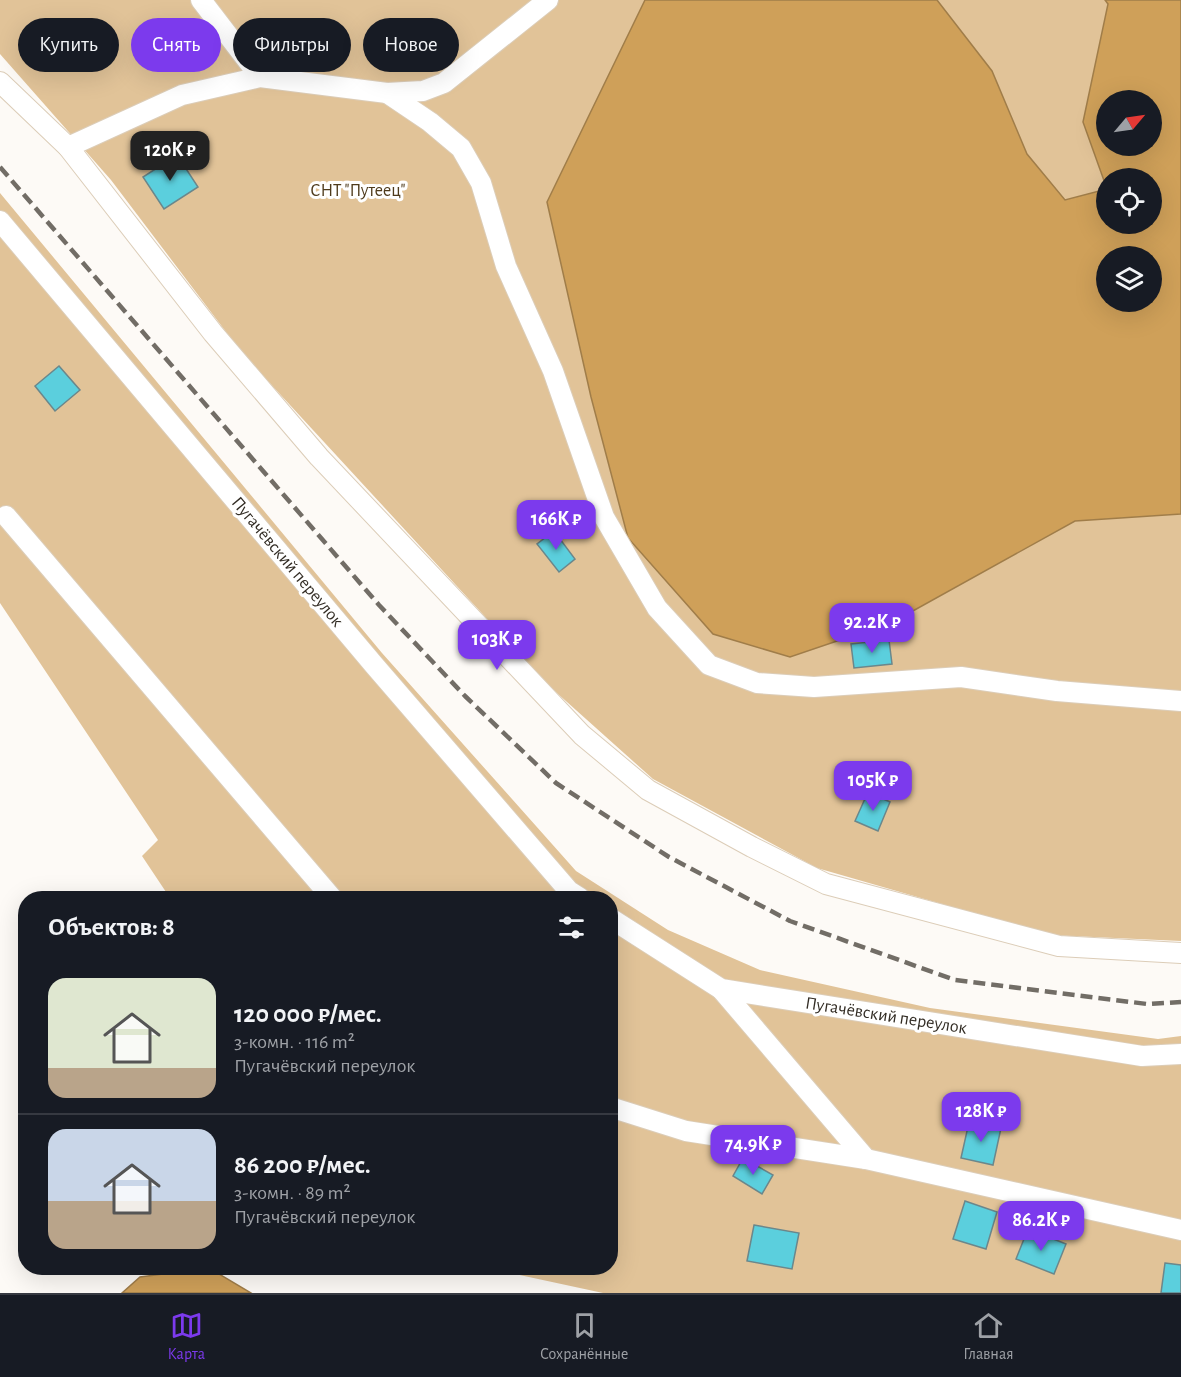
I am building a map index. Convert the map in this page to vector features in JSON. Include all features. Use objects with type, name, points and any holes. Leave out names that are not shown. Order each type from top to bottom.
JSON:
[{"type":"street","points":[[201,0],[260,77]]},
{"type":"street","points":[[68,147],[182,95],[260,77],[387,93],[423,91],[444,83],[548,0]]},
{"type":"street","points":[[0,82],[68,147],[213,333],[319,457],[582,735],[648,790],[826,884],[1059,946],[1181,953]]},
{"type":"street","points":[[387,93],[430,122],[461,148],[481,183],[506,266],[553,371],[604,517],[657,608],[709,665],[757,683],[768,684],[814,687],[961,677],[1057,691],[1181,701]]},
{"type":"street","name":"Пугачёвский переулок","points":[[0,221],[374,665],[561,882],[572,891]]},
{"type":"street","points":[[6,516],[326,891]]},
{"type":"street","name":"Пугачёвский переулок","points":[[618,923],[721,989],[1142,1056],[1181,1054]]},
{"type":"street","points":[[721,989],[866,1159]]},
{"type":"street","points":[[618,1110],[686,1131],[866,1159],[1181,1230]]},
{"type":"green space","name":"СНТ \"Путеец\"","points":[[0,0],[645,0],[547,202],[591,397],[628,538],[893,622],[1075,521],[1181,514],[1181,941],[1049,935],[817,868],[653,779],[548,685],[242,353],[111,180],[0,54]]},
{"type":"green space","points":[[937,0],[1105,0],[1108,4],[1083,122],[1099,168],[1096,168],[1096,193],[1064,200],[1027,154],[992,71]]},
{"type":"green space","points":[[0,193],[382,653],[576,871],[607,891],[165,891],[142,856],[158,840],[0,603]]},
{"type":"green space","points":[[618,898],[668,930],[760,970],[930,1008],[1158,1039],[1181,1036],[1181,1293],[603,1293],[519,1275],[618,1275]]},
{"type":"shaded area","points":[[645,0],[937,0],[992,71],[1027,154],[1065,200],[1096,192],[1096,234],[1162,234],[1162,168],[1099,168],[1083,122],[1108,4],[1105,0],[1181,0],[1181,514],[1075,521],[893,622],[790,657],[713,634],[628,538],[591,397],[547,202]]},
{"type":"shaded area","points":[[221,1275],[251,1293],[122,1293],[140,1277]]},
{"type":"building","points":[[177,155],[198,187],[164,209],[143,177]]},
{"type":"building","points":[[59,366],[80,390],[55,411],[35,386]]},
{"type":"building","points":[[554,531],[575,559],[559,572],[537,544]]},
{"type":"building","points":[[889,640],[892,664],[854,668],[851,644]]},
{"type":"building","points":[[868,792],[890,802],[878,831],[855,821]]},
{"type":"building","points":[[969,1122],[1001,1128],[993,1165],[961,1158]]},
{"type":"building","points":[[743,1158],[773,1175],[762,1194],[733,1176]]},
{"type":"building","points":[[965,1201],[997,1212],[986,1249],[953,1239]]},
{"type":"building","points":[[754,1225],[799,1233],[792,1269],[747,1261]]},
{"type":"building","points":[[1028,1229],[1066,1244],[1054,1274],[1016,1259]]},
{"type":"building","points":[[1165,1263],[1181,1265],[1181,1293],[1161,1293]]},
{"type":"railway","points":[[0,167],[379,605],[465,696],[556,783],[669,857],[790,921],[955,980],[1147,1004],[1181,1002]]}]
